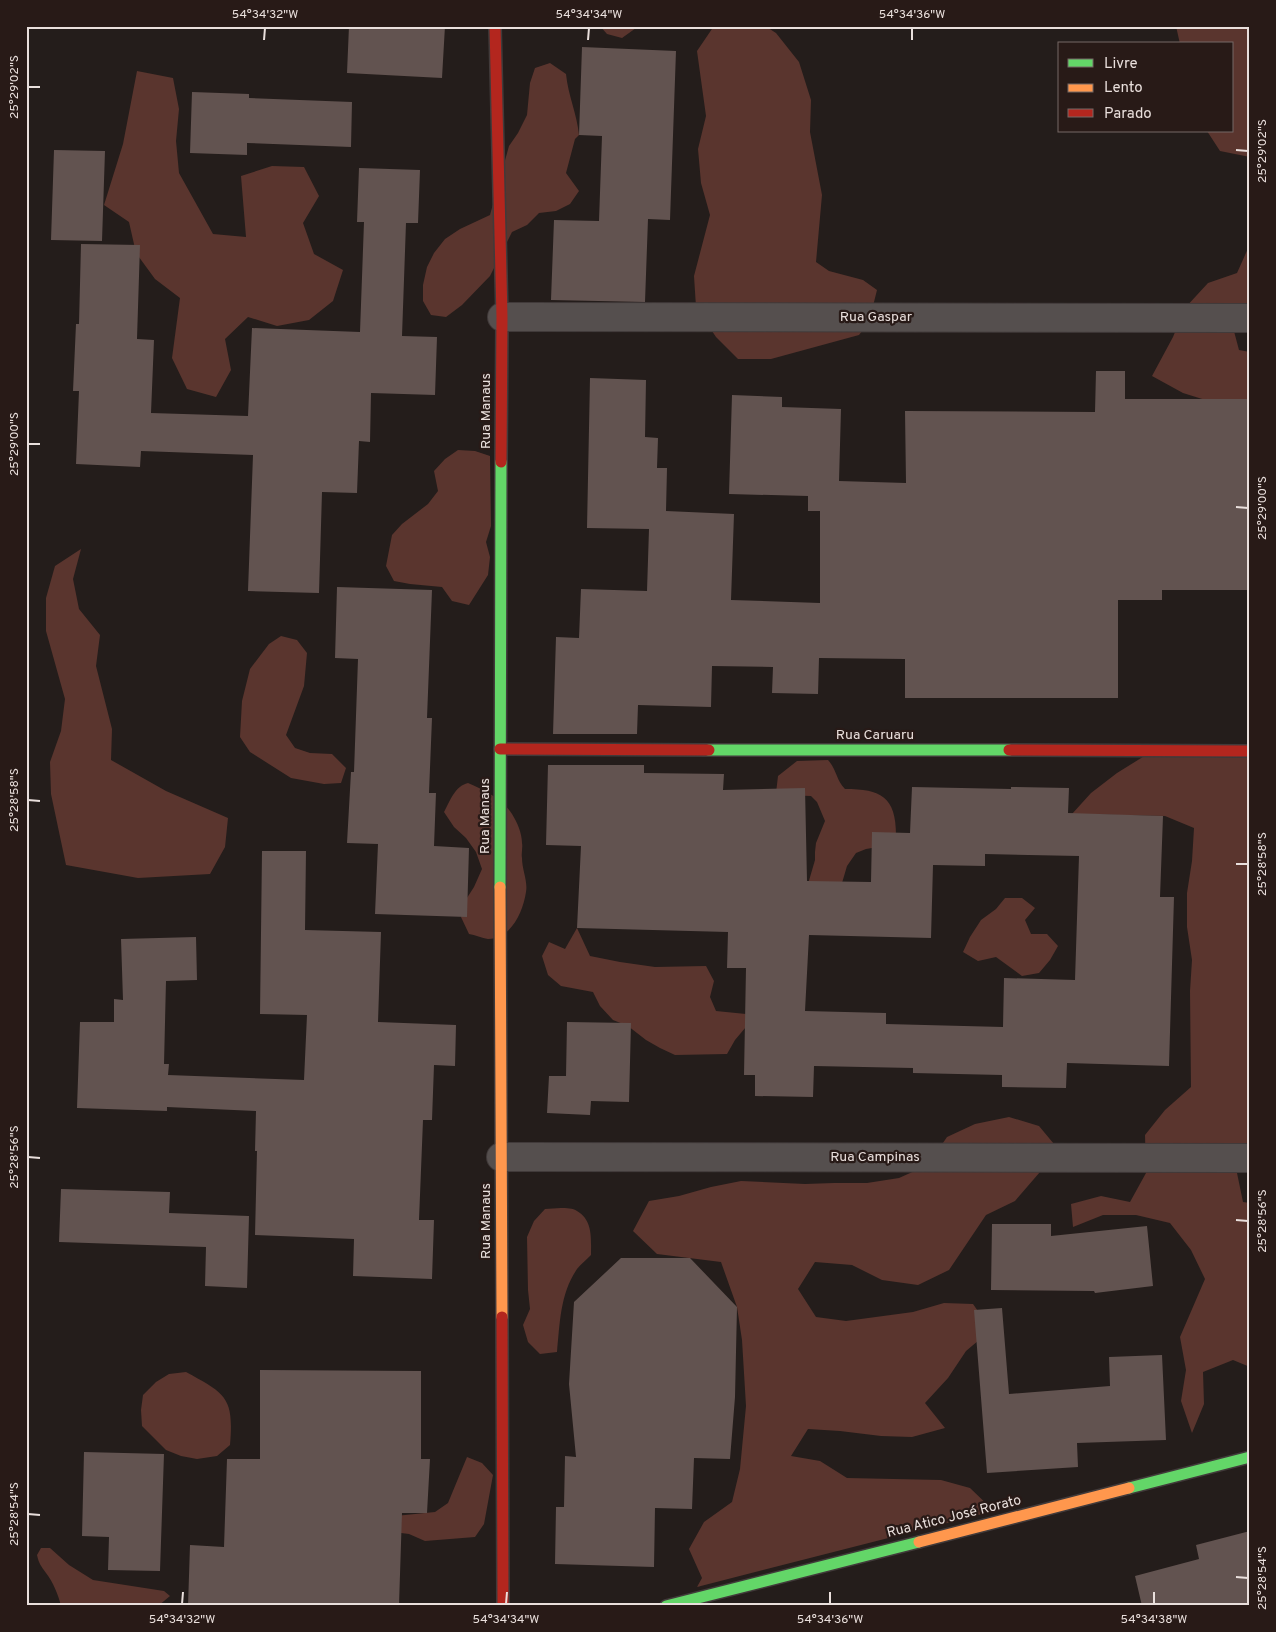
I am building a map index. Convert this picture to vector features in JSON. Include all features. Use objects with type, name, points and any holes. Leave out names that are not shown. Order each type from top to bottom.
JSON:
[{"type":"street","name":"Rua Manaus","points":[[495,26],[502,317],[500,749],[503,1606]]},
{"type":"street","name":"Rua Gaspar","points":[[502,317],[1250,318]]},
{"type":"street","name":"Rua Caruaru","points":[[500,749],[1250,750]]},
{"type":"street","name":"Rua Campinas","points":[[501,1157],[1250,1158]]},
{"type":"street","name":"Rua Atico José Rorato","points":[[666,1606],[1250,1457]]},
{"type":"shaded area","points":[[600,26],[636,26],[636,28],[622,38],[607,34]]},
{"type":"shaded area","points":[[714,26],[765,26],[776,33],[799,62],[811,100],[810,132],[822,195],[816,262],[829,271],[863,280],[877,290],[869,322],[859,335],[771,359],[738,359],[716,337],[696,307],[694,276],[710,215],[701,183],[698,149],[706,116],[697,51]]},
{"type":"shaded area","points":[[1176,26],[1250,26],[1250,157],[1220,151],[1208,132],[1234,132],[1234,42],[1180,42]]},
{"type":"shaded area","points":[[550,63],[566,74],[579,135],[575,139],[566,173],[579,191],[570,204],[556,211],[539,213],[527,225],[512,232],[490,276],[462,305],[446,317],[431,315],[423,301],[423,285],[427,267],[434,253],[445,239],[460,229],[490,215],[509,146],[527,115],[530,83],[535,68]]},
{"type":"shaded area","points":[[137,71],[173,78],[179,109],[176,141],[179,173],[213,234],[246,237],[241,176],[272,166],[304,167],[319,196],[303,223],[314,254],[343,270],[333,301],[309,320],[277,326],[248,317],[225,339],[231,370],[216,397],[187,389],[172,358],[180,298],[155,279],[136,253],[129,222],[104,205],[123,144]]},
{"type":"shaded area","points":[[1250,244],[1250,316],[1231,320],[1239,350],[1250,352],[1250,404],[1215,403],[1183,393],[1152,376],[1173,337],[1185,308],[1208,283],[1237,273]]},
{"type":"shaded area","points":[[458,450],[475,451],[490,456],[491,526],[486,542],[490,557],[488,575],[469,605],[452,601],[442,587],[394,581],[386,566],[392,535],[402,524],[428,504],[438,491],[434,471],[445,459]]},
{"type":"shaded area","points":[[81,549],[73,579],[79,609],[100,635],[96,666],[112,729],[111,760],[166,791],[228,818],[225,847],[210,874],[138,878],[66,865],[51,794],[50,762],[61,731],[65,699],[46,631],[46,598],[55,566]]},
{"type":"shaded area","points":[[281,636],[297,640],[307,653],[304,686],[286,735],[295,748],[310,753],[332,754],[346,768],[341,783],[324,784],[291,778],[250,752],[240,737],[242,701],[250,669],[269,644]]},
{"type":"shaded area","points":[[1146,755],[1250,758],[1250,1153],[1237,1173],[1243,1202],[1250,1203],[1250,1367],[1233,1360],[1203,1372],[1204,1404],[1192,1433],[1181,1401],[1186,1370],[1180,1337],[1205,1279],[1191,1250],[1170,1223],[1136,1215],[1103,1215],[1073,1227],[1071,1204],[1101,1196],[1130,1202],[1146,1173],[1145,1135],[1165,1110],[1191,1087],[1190,991],[1192,960],[1187,927],[1187,893],[1192,861],[1194,828],[1165,816],[1072,814],[1091,793],[1117,773]]},
{"type":"shaded area","points":[[828,760],[845,789],[868,791],[884,798],[893,812],[896,835],[884,846],[856,853],[847,866],[842,883],[808,884],[815,860],[816,843],[825,821],[817,802],[811,796],[776,793],[778,776],[797,761]]},
{"type":"shaded area","points":[[468,783],[487,792],[504,804],[514,817],[521,835],[526,892],[519,916],[509,929],[496,938],[488,939],[469,934],[461,917],[465,901],[482,869],[476,852],[466,838],[454,827],[444,812],[456,791]]},
{"type":"shaded area","points":[[1005,898],[1022,898],[1035,908],[1025,920],[1031,934],[1047,934],[1058,946],[1050,960],[1039,973],[1022,976],[996,957],[978,961],[963,952],[981,920],[996,909]]},
{"type":"shaded area","points":[[577,928],[590,956],[655,967],[706,966],[714,981],[710,997],[716,1011],[756,1015],[735,1040],[727,1054],[675,1055],[660,1048],[628,1026],[613,1020],[600,1006],[593,992],[561,986],[548,975],[542,956],[549,942],[565,949]]},
{"type":"shaded area","points":[[1009,1117],[1039,1126],[1059,1150],[1015,1201],[986,1215],[949,1270],[918,1285],[882,1280],[852,1265],[815,1262],[798,1289],[816,1317],[846,1321],[913,1312],[944,1303],[973,1304],[991,1330],[966,1351],[948,1378],[925,1403],[945,1428],[912,1437],[808,1429],[791,1456],[820,1461],[847,1478],[941,1480],[970,1488],[994,1511],[697,1587],[702,1578],[689,1549],[704,1522],[732,1502],[740,1469],[746,1406],[742,1340],[737,1307],[721,1262],[657,1254],[633,1231],[649,1201],[741,1181],[805,1184],[867,1183],[899,1178],[928,1165],[947,1137],[975,1124]]},
{"type":"shaded area","points":[[561,1208],[575,1210],[586,1219],[590,1230],[591,1255],[577,1269],[567,1288],[560,1320],[557,1352],[540,1354],[528,1342],[523,1325],[530,1309],[527,1237],[534,1221],[545,1209]]},
{"type":"shaded area","points":[[186,1372],[219,1392],[228,1407],[231,1429],[230,1445],[217,1456],[197,1459],[181,1456],[166,1450],[142,1426],[141,1410],[143,1395],[156,1382],[169,1374]]},
{"type":"shaded area","points":[[467,1457],[482,1463],[493,1475],[484,1524],[475,1537],[425,1541],[409,1534],[393,1532],[395,1516],[435,1512],[448,1503]]},
{"type":"shaded area","points":[[41,1548],[50,1548],[69,1565],[93,1580],[164,1591],[170,1596],[158,1606],[61,1606],[53,1584],[41,1567],[37,1555]]},
{"type":"building","points":[[349,26],[445,26],[442,78],[347,73]]},
{"type":"building","points":[[582,47],[676,51],[670,220],[648,219],[645,302],[551,300],[554,220],[599,221],[602,136],[579,135]]},
{"type":"building","points":[[192,92],[249,94],[249,98],[352,102],[351,147],[247,143],[247,155],[190,153]]},
{"type":"building","points":[[54,150],[105,151],[102,241],[51,240]]},
{"type":"building","points":[[359,168],[420,170],[418,223],[406,223],[402,336],[437,337],[435,395],[371,393],[370,442],[359,441],[357,493],[322,492],[319,593],[248,591],[253,455],[141,451],[140,467],[76,464],[79,391],[73,391],[76,324],[79,324],[81,244],[140,245],[137,339],[154,340],[151,413],[248,416],[252,328],[360,332],[364,222],[357,222]]},
{"type":"building","points":[[1096,371],[1125,371],[1125,399],[1250,399],[1250,590],[1162,590],[1162,600],[1118,600],[1118,698],[905,698],[905,659],[819,658],[818,694],[772,693],[773,667],[712,666],[711,707],[638,705],[637,734],[553,734],[556,637],[579,638],[581,589],[647,591],[649,529],[587,528],[590,378],[646,380],[645,437],[658,438],[657,468],[667,468],[666,511],[734,514],[731,600],[820,603],[820,511],[808,511],[808,496],[729,494],[732,395],[782,397],[782,407],[841,409],[839,481],[906,483],[905,411],[1095,412]]},
{"type":"building","points":[[337,587],[432,590],[427,718],[432,718],[429,793],[436,793],[434,846],[469,848],[467,917],[375,914],[378,844],[347,843],[351,772],[354,772],[358,659],[335,658]]},
{"type":"building","points":[[548,765],[644,765],[644,773],[724,774],[723,790],[805,788],[807,881],[871,882],[872,832],[910,833],[912,787],[1069,788],[1068,813],[1163,816],[1160,897],[1174,897],[1169,1066],[1067,1063],[1066,1088],[1002,1087],[1002,1075],[913,1073],[913,1068],[814,1066],[813,1097],[755,1096],[755,1075],[744,1075],[746,968],[727,968],[728,932],[577,928],[581,846],[546,845]],"holes":[[[985,854],[1079,856],[1075,980],[1004,978],[1003,1027],[886,1024],[886,1013],[805,1011],[809,935],[931,938],[933,865],[985,866]]]},
{"type":"building","points":[[262,851],[306,851],[305,930],[381,932],[378,1022],[456,1025],[455,1066],[434,1065],[432,1120],[423,1120],[419,1220],[434,1220],[432,1279],[353,1276],[354,1239],[255,1235],[256,1111],[167,1107],[167,1111],[77,1108],[80,1022],[114,1022],[114,999],[123,1000],[121,939],[196,937],[197,980],[166,981],[164,1064],[169,1064],[168,1075],[304,1080],[307,1015],[260,1014]]},
{"type":"building","points":[[567,1022],[631,1023],[629,1102],[591,1101],[590,1115],[547,1113],[549,1076],[566,1076]]},
{"type":"building","points":[[61,1189],[170,1192],[169,1213],[249,1216],[247,1288],[205,1286],[206,1247],[59,1242]]},
{"type":"building","points":[[992,1224],[1051,1224],[1051,1236],[1147,1226],[1153,1286],[1095,1293],[1094,1291],[991,1290]]},
{"type":"building","points":[[621,1258],[690,1258],[737,1307],[735,1397],[730,1459],[694,1458],[692,1509],[655,1508],[654,1567],[555,1564],[556,1507],[564,1507],[565,1456],[576,1457],[569,1384],[574,1302]]},
{"type":"building","points":[[1002,1308],[1009,1394],[1110,1386],[1109,1357],[1162,1355],[1166,1440],[1077,1443],[1078,1467],[987,1473],[974,1310]]},
{"type":"building","points":[[260,1370],[421,1371],[421,1459],[430,1459],[427,1513],[402,1513],[399,1605],[345,1603],[345,1606],[188,1606],[190,1545],[224,1547],[227,1459],[260,1459]]},
{"type":"building","points":[[84,1452],[164,1454],[160,1571],[108,1570],[109,1537],[82,1536]]},
{"type":"building","points":[[1250,1531],[1250,1606],[1142,1606],[1135,1576],[1199,1559],[1196,1545]]},
{"type":"traffic: fast","points":[[500,887],[501,462]]},
{"type":"traffic: fast","points":[[709,750],[1009,750]]},
{"type":"traffic: fast","points":[[1129,1488],[1250,1457]]},
{"type":"traffic: fast","points":[[666,1606],[919,1542]]},
{"type":"traffic: slow","points":[[500,887],[502,1317]]},
{"type":"traffic: slow","points":[[919,1542],[1129,1488]]},
{"type":"traffic: jam","points":[[495,26],[502,317],[501,462]]},
{"type":"traffic: jam","points":[[500,749],[709,750]]},
{"type":"traffic: jam","points":[[1009,750],[1250,751]]},
{"type":"traffic: jam","points":[[502,1317],[503,1606]]}]
